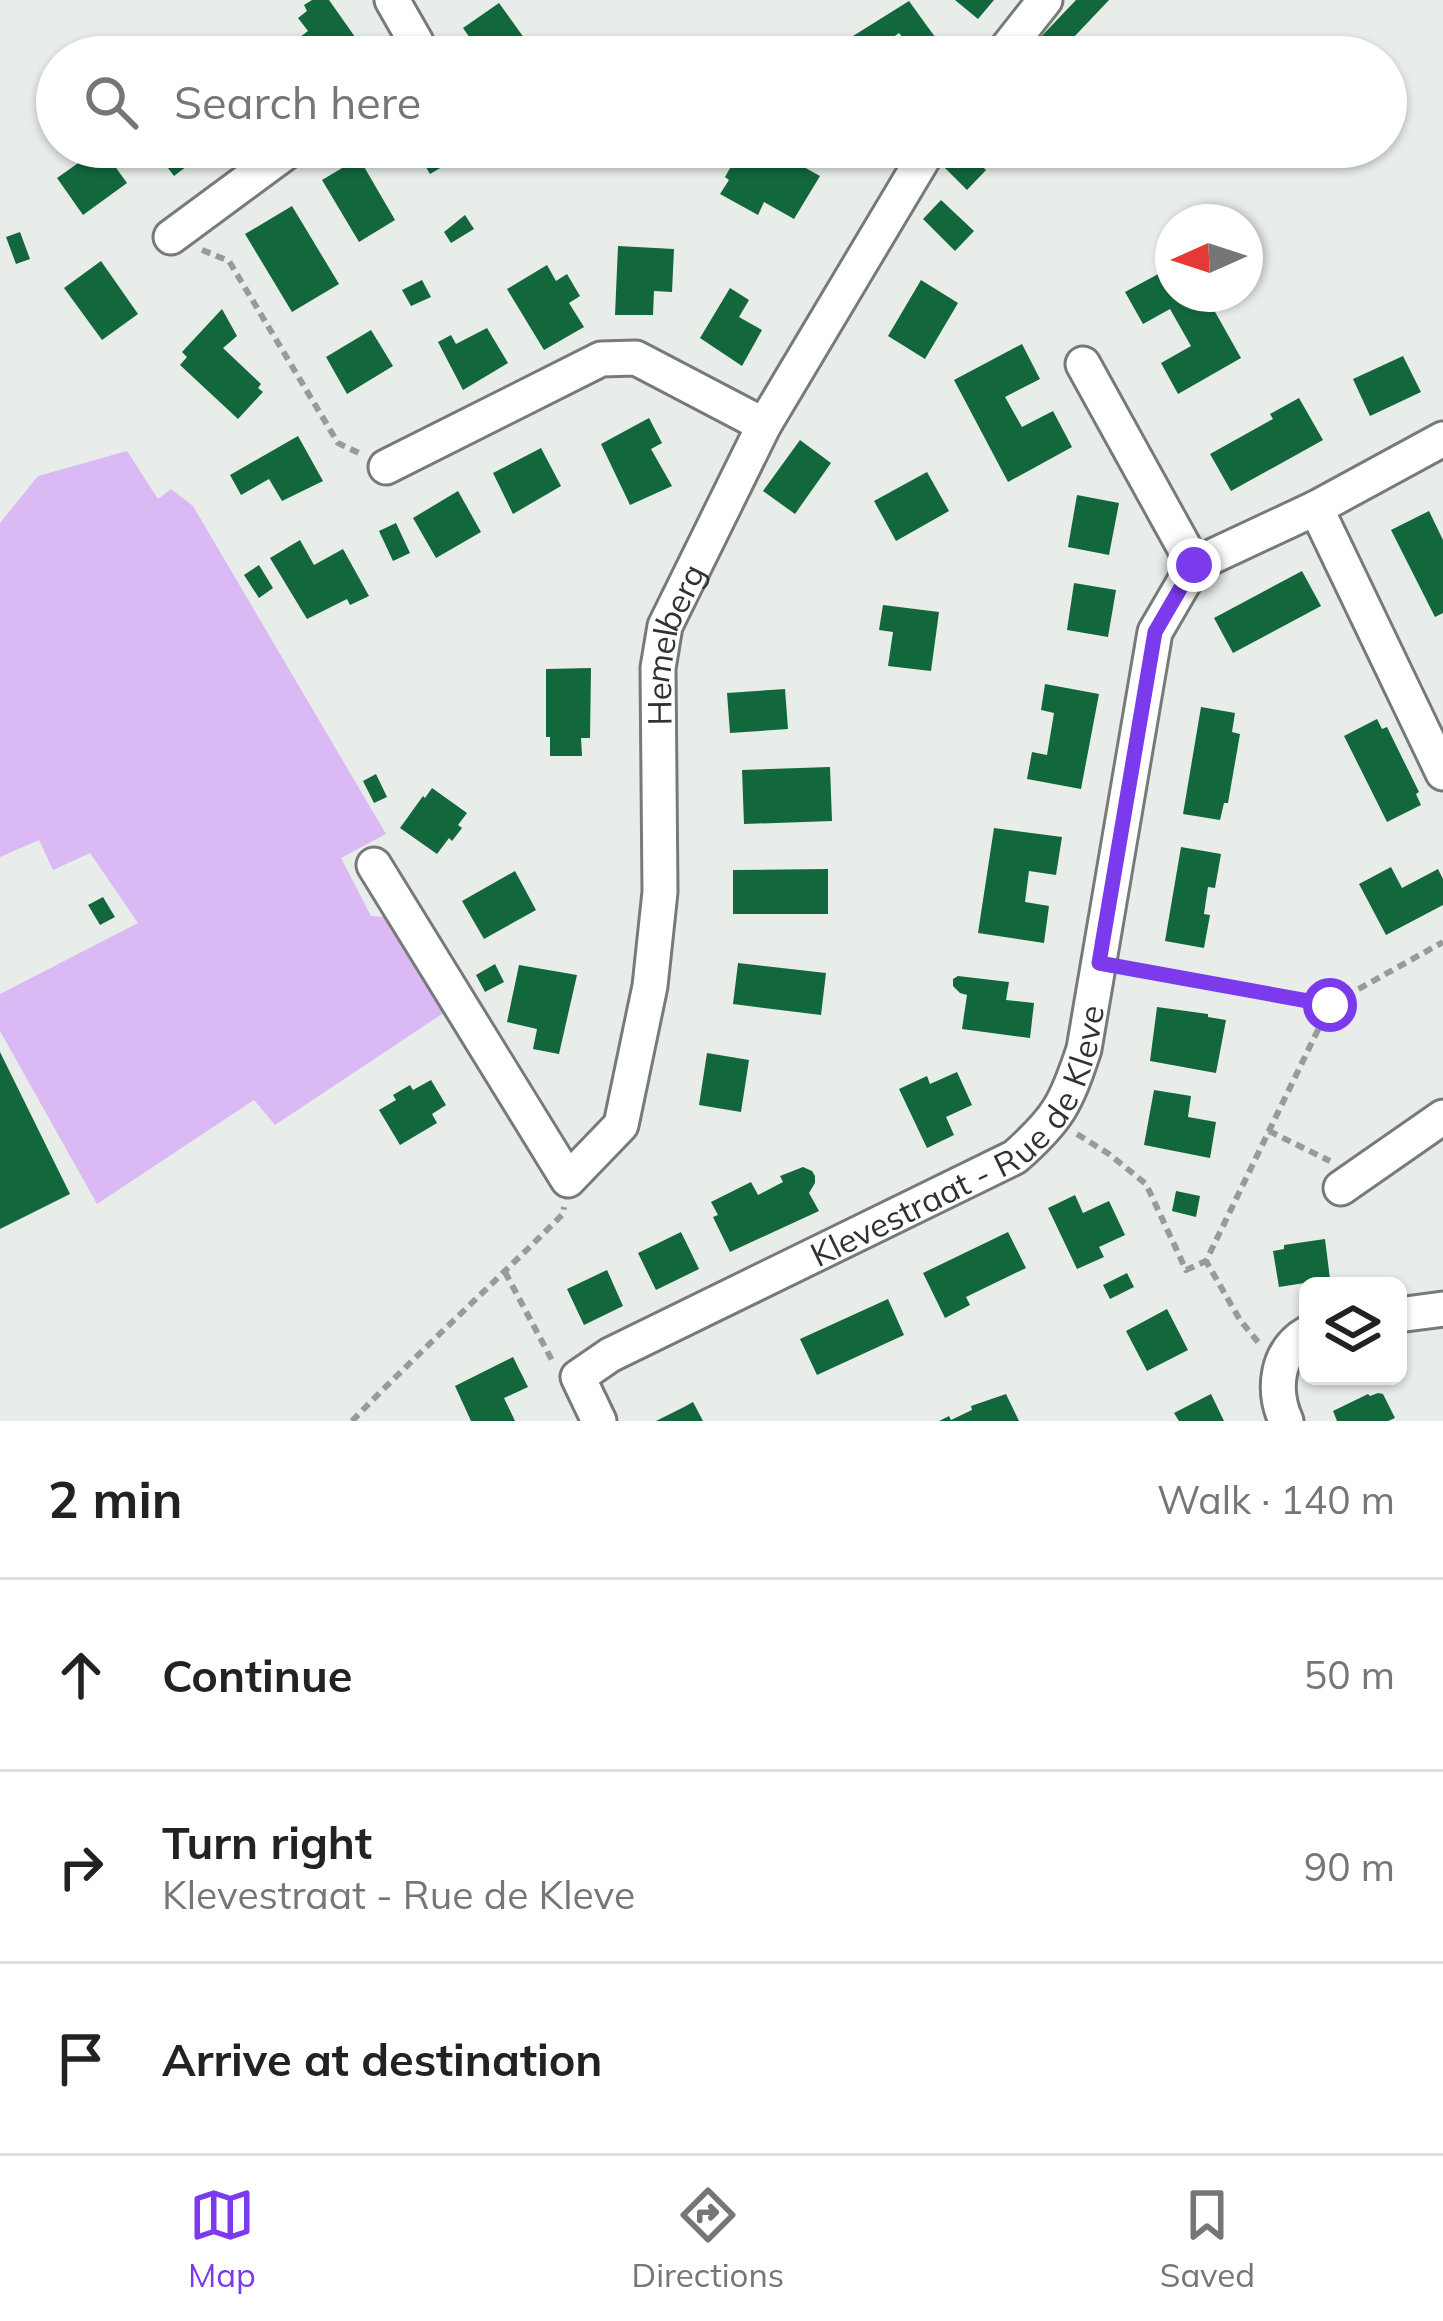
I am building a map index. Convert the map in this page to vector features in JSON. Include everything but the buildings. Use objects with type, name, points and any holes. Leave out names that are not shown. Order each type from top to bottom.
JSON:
[{"type":"street","points":[[392,0],[413,36]]},
{"type":"street","points":[[1017,36],[1045,0]]},
{"type":"street","points":[[171,237],[265,168]]},
{"type":"street","name":"Hemelberg","points":[[568,1180],[621,1125],[650,986],[660,892],[658,668],[665,626],[764,425],[917,168]]},
{"type":"street","points":[[386,467],[601,359],[636,358],[764,425]]},
{"type":"street","points":[[1083,364],[1194,565],[1316,508],[1443,439]]},
{"type":"street","points":[[1316,508],[1443,773]]},
{"type":"street","name":"Klevestraat - Rue de Kleve","points":[[578,1377],[610,1355],[1015,1157],[1049,1127],[1071,1090],[1084,1049],[1155,632],[1194,565]]},
{"type":"street","points":[[374,865],[568,1180]]},
{"type":"street","points":[[1350,1182],[1443,1118]]},
{"type":"street","points":[[1407,1314],[1443,1309]]},
{"type":"street","points":[[1286,1421],[1278,1403],[1279,1367],[1299,1339]]},
{"type":"street","points":[[578,1377],[599,1421]]},
{"type":"path","points":[[229,262],[338,443]]},
{"type":"path","points":[[1054,1119],[1146,1184],[1186,1270],[1206,1261],[1330,1005],[1443,942]]},
{"type":"path","points":[[1099,963],[1330,1005]]},
{"type":"path","points":[[1269,1131],[1350,1182]]},
{"type":"path","points":[[352,1421],[563,1214],[568,1180]]},
{"type":"path","points":[[1206,1261],[1240,1320],[1279,1367]]},
{"type":"path","points":[[505,1272],[553,1363],[578,1377]]},
{"type":"shaded area","points":[[127,451],[158,499],[171,489],[193,506],[386,834],[341,858],[371,916],[399,918],[448,1010],[275,1125],[254,1100],[97,1204],[0,1031],[0,994],[138,923],[90,853],[53,870],[39,840],[0,857],[0,523],[38,476]]},
{"type":"route","points":[[1194,565],[1155,632],[1099,963],[1330,1005]]}]
